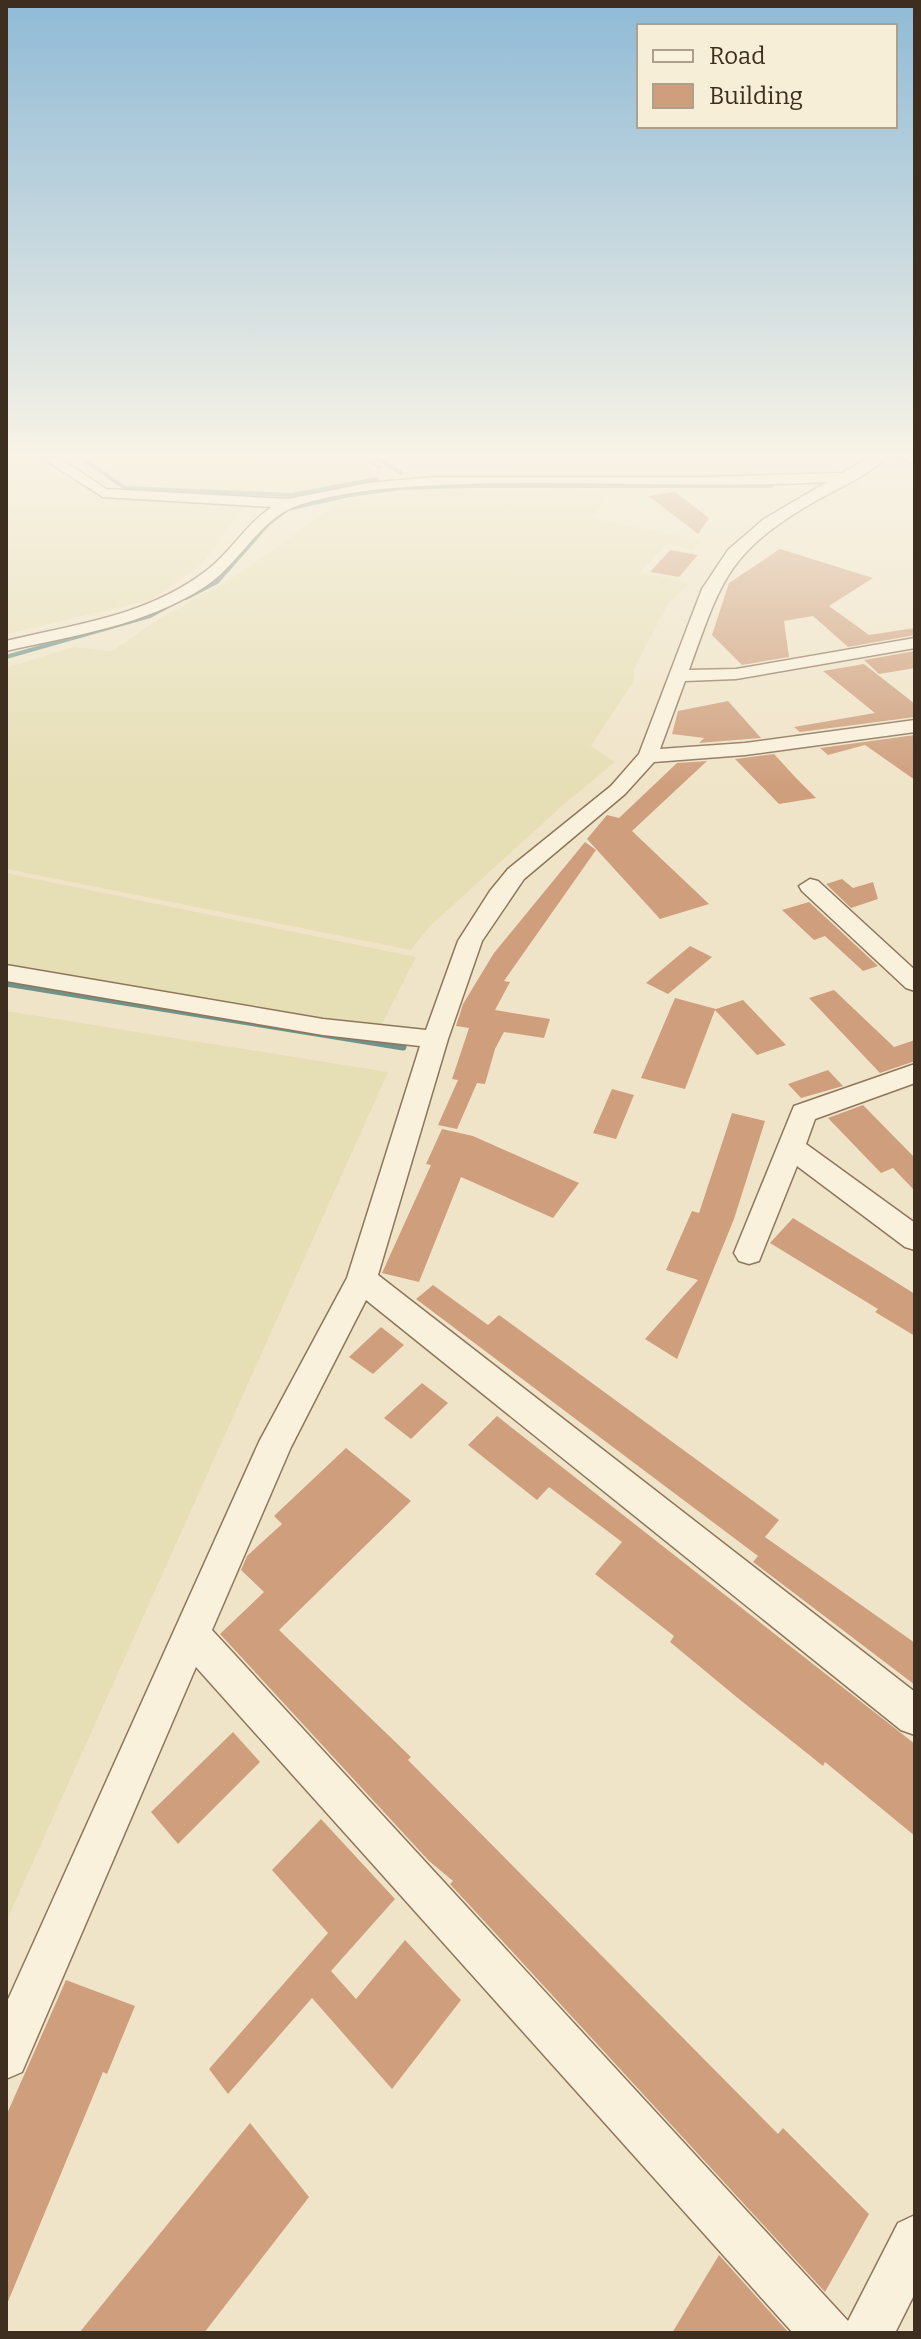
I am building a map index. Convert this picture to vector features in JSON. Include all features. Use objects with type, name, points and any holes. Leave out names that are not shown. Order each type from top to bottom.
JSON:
[{"type":"street","points":[[6,646],[127,617],[168,602],[219,567]]},
{"type":"street","points":[[6,2056],[276,1442],[362,1279],[435,1039],[470,941],[516,874],[618,790],[648,756],[710,589],[723,567]]},
{"type":"street","points":[[677,676],[736,674],[915,643]]},
{"type":"street","points":[[648,756],[745,749],[906,728],[915,743]]},
{"type":"street","points":[[810,886],[915,983]]},
{"type":"street","points":[[6,973],[323,1027],[435,1039]]},
{"type":"street","points":[[749,1253],[804,1113],[915,1073]]},
{"type":"street","points":[[792,1148],[915,1239]]},
{"type":"street","points":[[362,1279],[915,1716]]},
{"type":"street","points":[[190,1633],[827,2333]]},
{"type":"street","points":[[868,2333],[915,2240]]},
{"type":"shaded area","points":[[6,567],[198,567],[150,600],[6,634]]},
{"type":"shaded area","points":[[249,567],[645,567],[640,572],[690,583],[669,602],[634,668],[633,682],[591,746],[615,762],[430,926],[411,950],[6,869],[6,668],[73,647],[113,651],[151,624]]},
{"type":"shaded area","points":[[6,873],[416,957],[380,1028],[6,966]]},
{"type":"shaded area","points":[[6,1011],[388,1072],[6,1922]]},
{"type":"building","points":[[654,567],[688,567],[679,577],[650,572]]},
{"type":"building","points":[[753,567],[838,567],[873,578],[829,606],[869,635],[915,628],[915,635],[848,647],[813,616],[784,621],[789,657],[742,665],[712,635],[729,583]]},
{"type":"building","points":[[915,651],[915,668],[879,674],[864,660]]},
{"type":"building","points":[[864,664],[915,704],[915,717],[800,732],[794,727],[875,713],[823,671]]},
{"type":"building","points":[[728,701],[761,738],[699,743],[704,738],[672,734],[678,711]]},
{"type":"building","points":[[915,735],[915,780],[865,745],[828,755],[820,748]]},
{"type":"building","points":[[774,754],[816,798],[779,804],[735,759]]},
{"type":"building","points":[[707,761],[632,831],[709,904],[660,919],[587,839],[607,815],[619,818],[677,763]]},
{"type":"building","points":[[585,842],[596,850],[504,981],[510,982],[495,1010],[550,1019],[544,1038],[504,1032],[495,1049],[485,1084],[477,1083],[457,1129],[438,1125],[458,1080],[452,1079],[469,1028],[456,1026],[463,1004],[494,953]]},
{"type":"building","points":[[842,879],[853,888],[873,882],[878,899],[851,908],[826,884]]},
{"type":"building","points":[[809,902],[878,966],[863,971],[825,936],[814,940],[782,910]]},
{"type":"building","points":[[690,946],[712,957],[668,994],[646,983]]},
{"type":"building","points":[[834,990],[894,1047],[915,1040],[915,1061],[880,1073],[809,998]]},
{"type":"building","points":[[675,998],[716,1009],[743,1000],[786,1045],[757,1055],[715,1010],[685,1089],[641,1078]]},
{"type":"building","points":[[828,1070],[843,1086],[801,1098],[788,1084]]},
{"type":"building","points":[[612,1089],[634,1095],[616,1139],[593,1133]]},
{"type":"building","points":[[863,1105],[915,1158],[915,1191],[893,1168],[881,1173],[828,1118]]},
{"type":"building","points":[[732,1113],[765,1121],[734,1219],[677,1359],[645,1339],[698,1280],[666,1270],[692,1211],[699,1213]]},
{"type":"building","points":[[442,1129],[473,1136],[579,1183],[553,1218],[461,1177],[419,1282],[382,1273],[431,1165],[426,1164]]},
{"type":"building","points":[[793,1218],[915,1294],[915,1336],[875,1312],[878,1309],[770,1243]]},
{"type":"building","points":[[433,1285],[488,1325],[499,1315],[779,1520],[765,1537],[915,1643],[915,1685],[753,1562],[758,1556],[416,1299]]},
{"type":"building","points":[[381,1327],[404,1345],[373,1374],[349,1357]]},
{"type":"building","points":[[422,1383],[448,1403],[411,1439],[384,1418]]},
{"type":"building","points":[[497,1416],[915,1744],[915,1836],[825,1762],[823,1766],[739,1699],[670,1642],[674,1636],[595,1574],[622,1542],[549,1487],[537,1500],[468,1445]]},
{"type":"building","points":[[346,1448],[411,1501],[279,1630],[411,1757],[408,1760],[778,2134],[783,2128],[869,2214],[825,2292],[450,1884],[453,1881],[429,1861],[220,1634],[264,1592],[241,1570],[247,1556],[282,1524],[274,1516]]},
{"type":"building","points":[[233,1732],[260,1762],[178,1844],[151,1812]]},
{"type":"building","points":[[321,1819],[395,1899],[331,1971],[356,1999],[405,1940],[461,2000],[392,2089],[312,1998],[228,2094],[209,2069],[328,1933],[272,1870]]},
{"type":"building","points":[[66,1980],[135,2006],[107,2074],[103,2072],[7,2304],[6,2116]]},
{"type":"building","points":[[250,2123],[309,2197],[204,2333],[79,2333]]},
{"type":"building","points":[[719,2255],[789,2333],[672,2333]]},
{"type":"waterway","points":[[186,598],[217,582],[230,567]]},
{"type":"waterway","points":[[6,657],[150,616],[174,603]]},
{"type":"waterway","points":[[6,983],[403,1047]]}]
